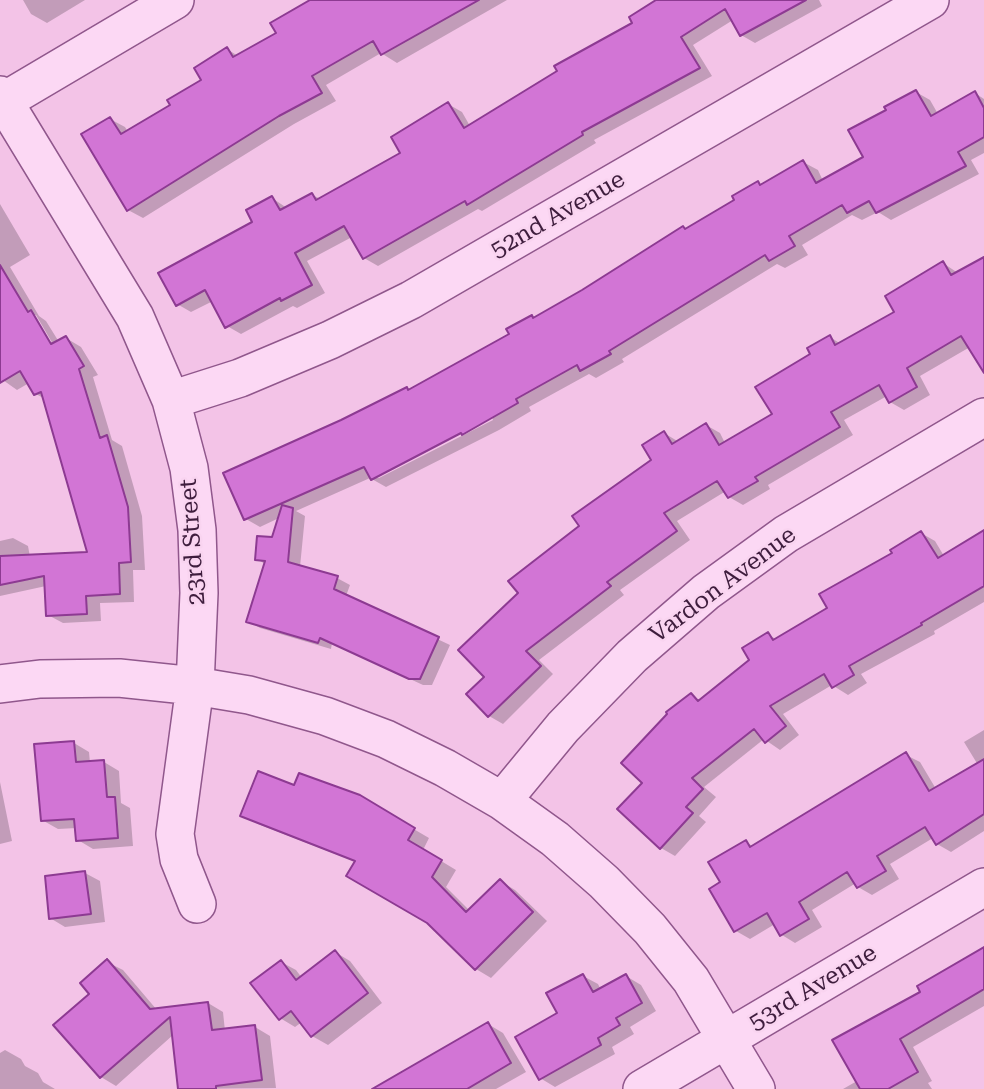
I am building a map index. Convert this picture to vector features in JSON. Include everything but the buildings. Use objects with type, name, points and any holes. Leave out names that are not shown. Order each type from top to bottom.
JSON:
[{"type":"street","points":[[2,98],[175,0]]},
{"type":"street","name":"52nd Avenue","points":[[170,400],[240,377],[317,346],[411,300],[930,0]]},
{"type":"street","name":"23rd Street","points":[[2,98],[135,317],[170,400],[189,468],[197,530],[199,593],[195,686],[176,834],[179,859],[197,904]]},
{"type":"street","name":"Vardon Avenue","points":[[502,801],[563,727],[632,656],[706,592],[796,528],[984,417]]},
{"type":"street","points":[[0,684],[40,679],[119,678],[249,695],[337,720],[386,739],[433,762],[502,801],[565,847],[604,882],[650,929],[691,980],[756,1089]]},
{"type":"street","name":"53rd Avenue","points":[[642,1089],[984,887]]}]
